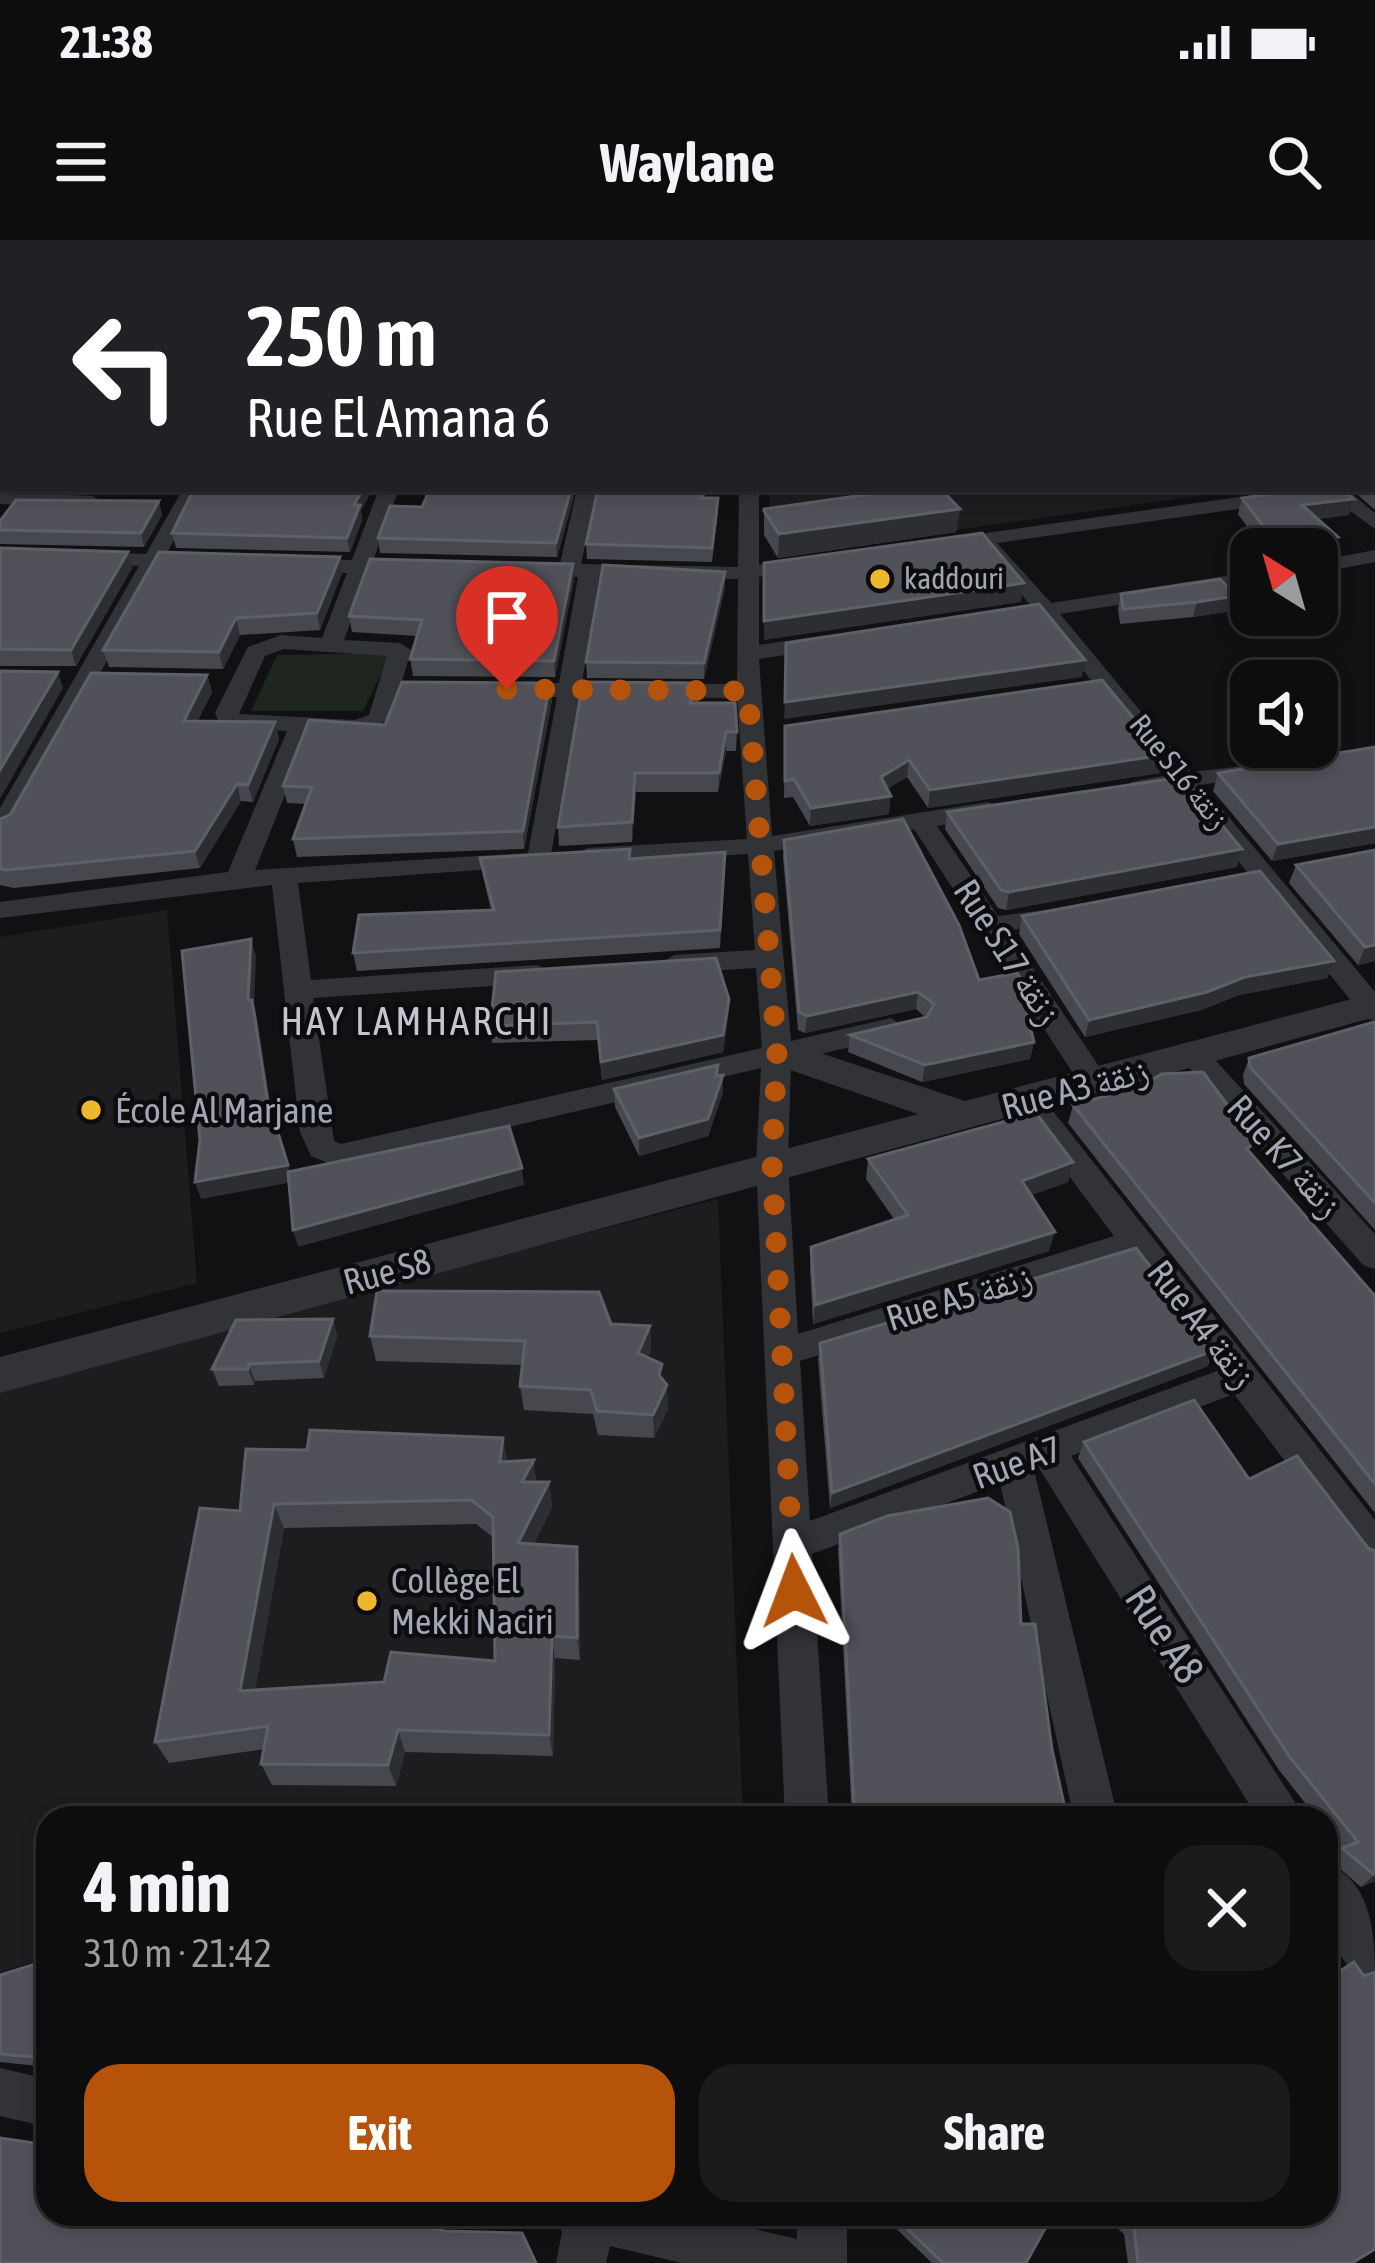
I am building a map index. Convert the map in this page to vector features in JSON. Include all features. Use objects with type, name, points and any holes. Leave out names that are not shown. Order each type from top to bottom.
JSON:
[{"type":"street","points":[[1,492],[116,503]]},
{"type":"street","points":[[332,642],[388,492]]},
{"type":"street","points":[[540,859],[566,691],[587,492]]},
{"type":"street","points":[[749,492],[746,654],[748,691],[765,734],[759,846],[777,1052],[772,1163],[806,1806]]},
{"type":"street","points":[[919,549],[1313,492]]},
{"type":"street","points":[[1338,492],[1375,523]]},
{"type":"street","points":[[0,830],[153,561],[180,500]]},
{"type":"street","name":"Rue S16 زنقة","points":[[986,539],[1047,610],[1095,686],[1185,780],[1373,1008]]},
{"type":"street","points":[[0,554],[222,563]]},
{"type":"street","points":[[1338,563],[1375,556]]},
{"type":"street","points":[[509,570],[746,573],[824,562]]},
{"type":"street","points":[[277,565],[425,568]]},
{"type":"street","points":[[1000,617],[1230,581]]},
{"type":"street","points":[[746,654],[862,637]]},
{"type":"street","points":[[332,642],[400,650],[403,687],[374,723],[229,721],[231,680],[265,645],[332,642]]},
{"type":"street","points":[[483,689],[748,691]]},
{"type":"street","points":[[238,879],[301,725]]},
{"type":"street","points":[[1119,790],[1267,768]]},
{"type":"street","points":[[0,910],[238,879],[759,846],[1009,807]]},
{"type":"street","name":"Rue S17 زنقة","points":[[921,821],[1095,1083]]},
{"type":"street","points":[[284,876],[315,1132],[322,1148],[338,1156],[913,1023]]},
{"type":"street","points":[[992,926],[1105,904]]},
{"type":"street","points":[[650,966],[768,958]]},
{"type":"street","points":[[295,990],[578,971]]},
{"type":"street","name":"Rue A3 زنقة","points":[[772,1163],[1373,1008]]},
{"type":"street","points":[[777,1052],[967,1116]]},
{"type":"street","name":"Rue K7 زنقة","points":[[1195,1056],[1375,1256]]},
{"type":"street","name":"Rue A4 زنقة","points":[[1027,1100],[1375,1549]]},
{"type":"street","name":"Rue S8","points":[[0,1375],[772,1163]]},
{"type":"street","name":"Rue A5 زنقة","points":[[781,1353],[1137,1241]]},
{"type":"street","name":"Rue A7","points":[[791,1545],[1243,1376]]},
{"type":"street","points":[[1031,1457],[1094,1806]]},
{"type":"street","name":"Rue A8","points":[[1031,1457],[1275,1806]]},
{"type":"street","points":[[1338,1930],[1375,1962]]},
{"type":"street","points":[[0,2092],[36,2100]]},
{"type":"street","points":[[822,2226],[822,2263]]},
{"type":"street","points":[[583,2231],[793,2263]]},
{"type":"shaded area","points":[[769,492],[1226,492],[773,556]]},
{"type":"shaded area","points":[[391,653],[363,711],[251,711],[277,655]]},
{"type":"shaded area","name":"École Al Marjane","points":[[167,910],[197,1283],[0,1333],[0,937]]},
{"type":"shaded area","name":"Collège El Mekki Naciri","points":[[718,1199],[743,1806],[36,1806],[36,1962],[0,1972],[0,1385]]},
{"type":"building","points":[[192,492],[361,492],[347,538],[172,533]]},
{"type":"building","points":[[429,492],[570,492],[556,543],[378,538],[390,506],[422,507]]},
{"type":"building","points":[[597,492],[702,492],[701,498],[718,498],[712,548],[586,544]]},
{"type":"building","points":[[885,492],[944,492],[960,509],[779,534],[764,509]]},
{"type":"building","points":[[1344,492],[1354,499],[1302,505],[1328,528],[1265,528],[1242,498]]},
{"type":"building","points":[[16,500],[159,501],[141,533],[0,530],[0,521]]},
{"type":"building","points":[[982,533],[1024,583],[764,621],[764,563]]},
{"type":"building","points":[[0,548],[128,552],[71,650],[0,649]]},
{"type":"building","points":[[159,552],[340,557],[317,613],[236,618],[219,652],[103,650]]},
{"type":"building","points":[[370,559],[573,564],[554,661],[410,659],[422,620],[349,616]]},
{"type":"building","points":[[603,565],[725,572],[704,663],[586,662]]},
{"type":"building","points":[[1220,579],[1230,590],[1230,597],[1123,609],[1121,594]]},
{"type":"building","points":[[1039,604],[1085,660],[785,702],[786,643]]},
{"type":"building","points":[[0,671],[58,672],[0,770]]},
{"type":"building","points":[[91,673],[207,675],[184,721],[275,722],[248,785],[237,784],[195,851],[0,869],[0,819],[10,815]]},
{"type":"building","points":[[1102,680],[1164,755],[930,790],[909,760],[881,777],[891,796],[811,808],[794,779],[785,781],[785,726]]},
{"type":"building","points":[[402,682],[550,683],[523,831],[293,839],[312,787],[283,786],[309,720],[385,725]]},
{"type":"building","points":[[583,682],[699,683],[690,703],[735,703],[737,732],[726,732],[719,773],[635,773],[632,822],[558,827]]},
{"type":"building","points":[[1375,747],[1375,827],[1278,844],[1218,773],[1248,768],[1338,768],[1338,753]]},
{"type":"building","points":[[1182,777],[1242,849],[1009,892],[1001,890],[947,812]]},
{"type":"building","points":[[903,819],[959,925],[979,980],[1017,973],[1040,1007],[1026,1009],[1034,1042],[925,1065],[850,1035],[927,1017],[934,1004],[918,992],[807,1016],[799,1012],[784,840]]},
{"type":"building","points":[[630,849],[629,859],[725,852],[720,930],[353,953],[359,915],[494,910],[480,858]]},
{"type":"building","points":[[1375,850],[1375,945],[1365,947],[1296,865]]},
{"type":"building","points":[[1260,871],[1334,961],[1245,977],[1207,992],[1089,1020],[1022,916]]},
{"type":"building","points":[[251,939],[248,1000],[252,1000],[267,1097],[288,1165],[195,1182],[200,1140],[182,951]]},
{"type":"building","points":[[716,958],[729,999],[723,1035],[601,1062],[597,1022],[490,1026],[496,972]]},
{"type":"building","points":[[1374,1022],[1375,1203],[1250,1067],[1249,1058]]},
{"type":"building","points":[[718,1065],[716,1076],[723,1075],[708,1119],[639,1138],[614,1089]]},
{"type":"building","points":[[1203,1072],[1255,1142],[1247,1149],[1375,1296],[1375,1484],[1073,1105],[1138,1087],[1162,1074]]},
{"type":"building","points":[[1036,1113],[1073,1162],[1022,1181],[1055,1232],[815,1305],[811,1247],[908,1215],[868,1159]]},
{"type":"building","points":[[509,1126],[522,1168],[293,1230],[288,1172]]},
{"type":"building","points":[[1136,1248],[1215,1350],[832,1493],[820,1343]]},
{"type":"building","points":[[377,1291],[599,1292],[611,1324],[650,1326],[638,1353],[662,1364],[659,1375],[667,1385],[653,1415],[597,1411],[591,1390],[520,1386],[525,1341],[370,1336]]},
{"type":"building","points":[[333,1319],[319,1361],[212,1369],[236,1320]]},
{"type":"building","points":[[1194,1400],[1249,1479],[1297,1456],[1375,1551],[1375,1874],[1342,1848],[1358,1842],[1338,1817],[1338,1806],[1329,1806],[1289,1756],[1084,1442]]},
{"type":"building","points":[[310,1430],[503,1438],[500,1462],[534,1460],[522,1482],[549,1482],[518,1543],[577,1547],[577,1638],[552,1636],[549,1735],[398,1730],[388,1765],[261,1764],[268,1726],[155,1742],[200,1508],[240,1511],[246,1449],[307,1450]],"holes":[[[471,1500],[493,1517],[495,1661],[391,1652],[384,1682],[240,1691],[274,1504]]]},
{"type":"building","points":[[988,1498],[1010,1512],[1018,1548],[1021,1624],[1035,1624],[1064,1806],[854,1806],[840,1534],[887,1516]]},
{"type":"building","points":[[1354,1962],[1364,1976],[1375,1972],[1375,2249],[1352,2263],[1138,2263],[1132,2226],[1338,2226],[1338,1972]]},
{"type":"building","points":[[36,1964],[36,2057],[0,2054],[0,1975]]},
{"type":"building","points":[[0,2138],[36,2143],[36,2226],[421,2226],[522,2233],[536,2263],[0,2263]]},
{"type":"building","points":[[904,2226],[1046,2226],[1026,2263],[943,2263]]},
{"type":"place","name":"kaddouri","points":[[880,579]]},
{"type":"place","name":"École Al Marjane","points":[[91,1110]]},
{"type":"place","name":"Collège El Mekki Naciri","points":[[367,1601]]},
{"type":"district","name":"HAY LAMHARCHI","points":[[417,1021]]},
{"type":"route","points":[[507,689],[748,691],[777,1052],[772,1163],[794,1591]]}]
